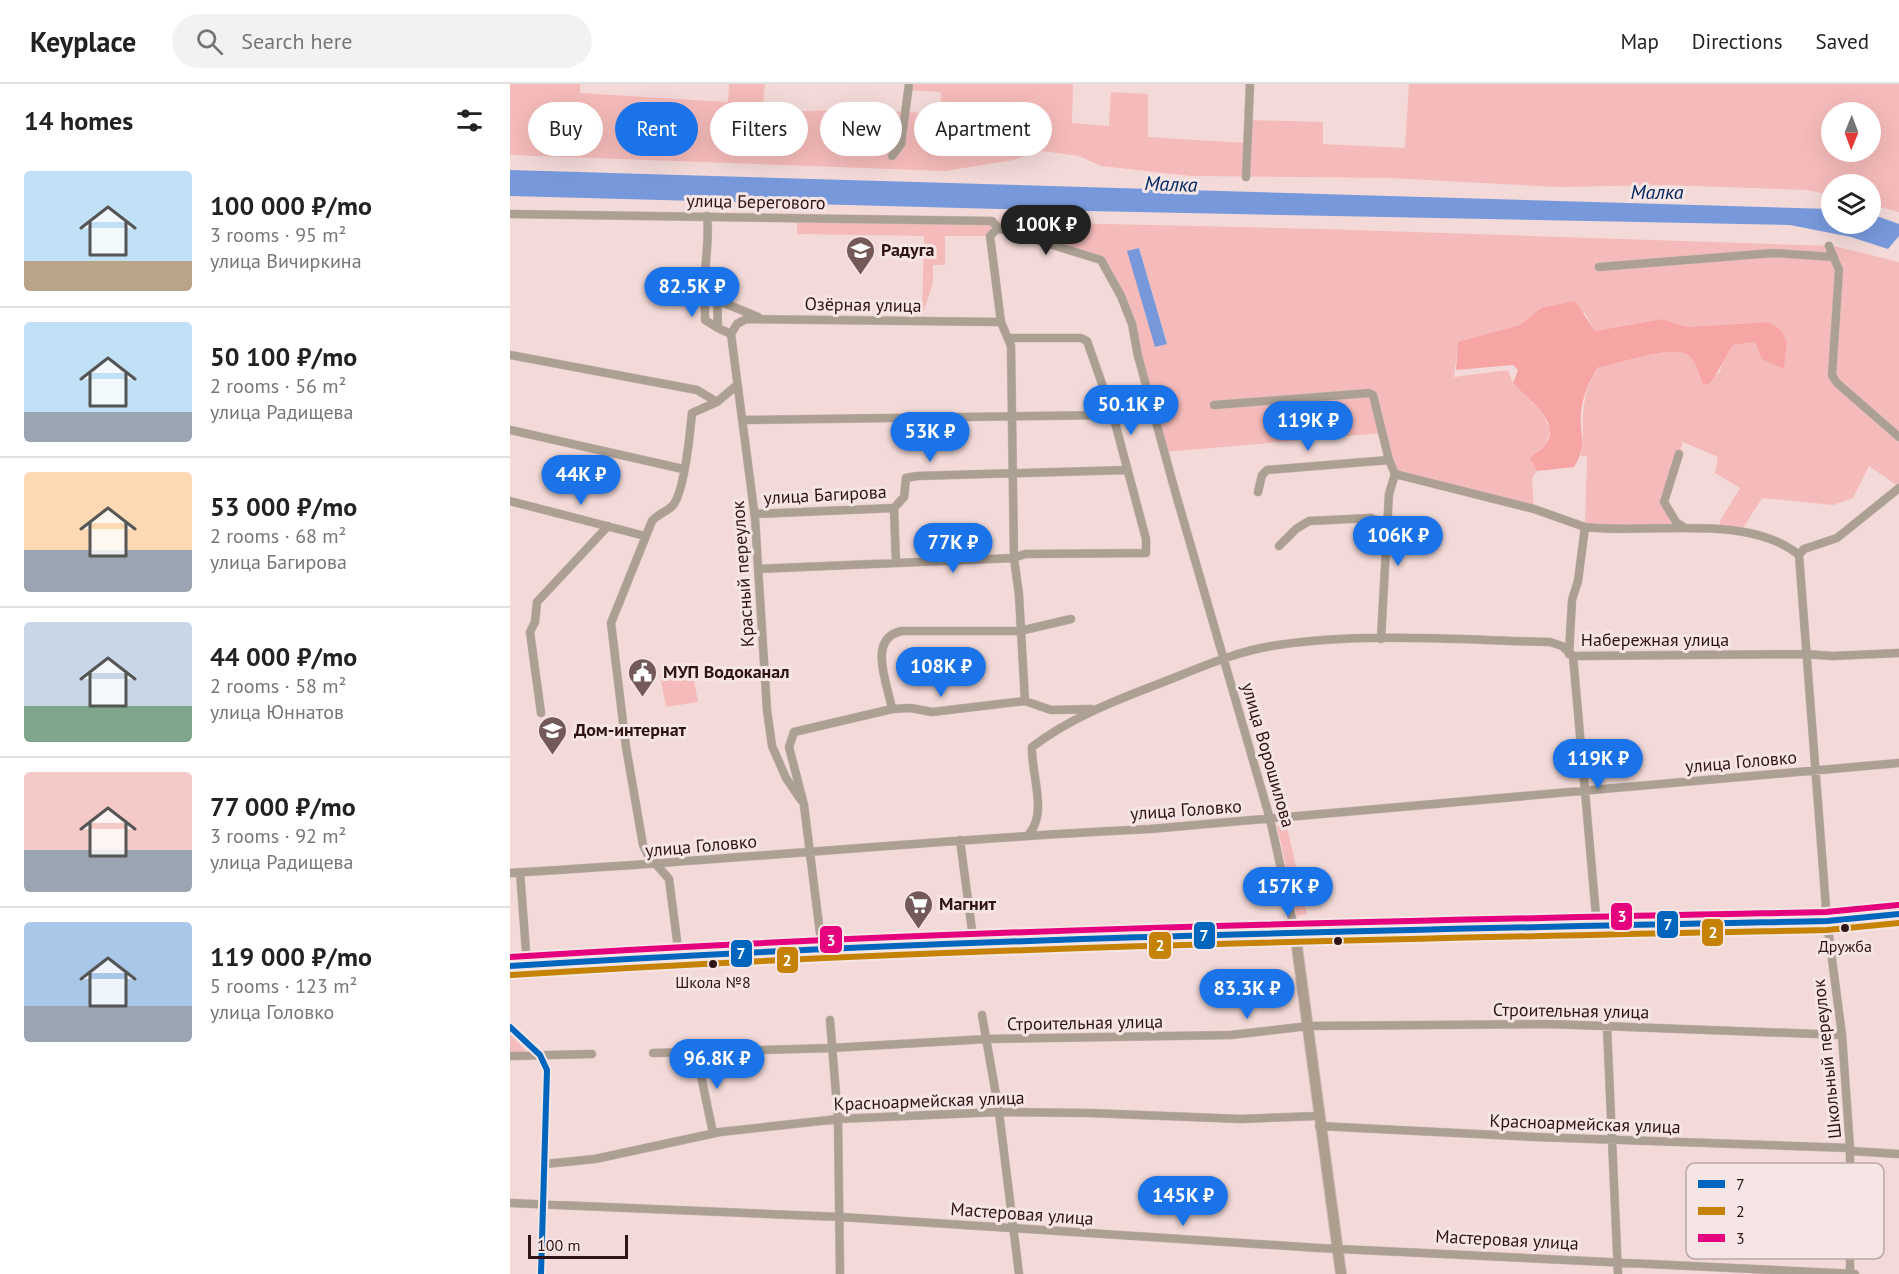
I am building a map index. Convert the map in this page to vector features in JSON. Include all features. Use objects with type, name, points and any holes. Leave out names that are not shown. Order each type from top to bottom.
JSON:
[{"type":"main road","points":[[510,966],[679,956],[1295,932],[1827,921],[1899,914]]},
{"type":"main road","name":"улица Ворошилова","points":[[1295,932],[1341,1274]]},
{"type":"street","points":[[902,136],[909,84]]},
{"type":"street","points":[[1246,177],[1250,84]]},
{"type":"street","name":"улица Берегового","points":[[510,214],[992,221],[998,228],[1101,260]]},
{"type":"street","points":[[707,216],[710,241],[704,267],[705,320],[731,334]]},
{"type":"street","points":[[998,228],[990,236],[1001,322],[1010,338],[1014,558],[1019,595],[1025,701]]},
{"type":"street","points":[[1829,246],[1839,270],[1832,375],[1837,383],[1899,437]]},
{"type":"street","points":[[1599,267],[1773,254],[1834,256]]},
{"type":"street","name":"улица Ворошилова","points":[[1101,260],[1121,296],[1132,324],[1138,356],[1270,819],[1295,932]]},
{"type":"street","points":[[705,288],[717,300],[763,319]]},
{"type":"street","points":[[717,300],[718,328]]},
{"type":"street","name":"Озёрная улица","points":[[731,334],[737,324],[746,319],[1001,322]]},
{"type":"street","name":"Красный переулок","points":[[731,334],[755,514],[767,710],[772,746],[786,778],[804,805]]},
{"type":"street","points":[[759,569],[1014,558],[1025,554],[1146,553],[1146,539],[1113,415],[1087,341],[1081,338],[1010,338]]},
{"type":"street","points":[[510,355],[697,390],[717,402]]},
{"type":"street","points":[[679,956],[669,879],[655,865],[643,845],[638,822],[611,623],[645,536],[659,513],[672,507],[680,494],[692,413],[717,402],[737,385]]},
{"type":"street","points":[[1214,405],[1369,393],[1373,395],[1389,460],[1395,474],[1389,494],[1381,639]]},
{"type":"street","points":[[744,420],[1113,415]]},
{"type":"street","points":[[510,430],[683,469]]},
{"type":"street","points":[[1679,454],[1664,495],[1664,502],[1676,522],[1685,528]]},
{"type":"street","points":[[1258,492],[1262,475],[1267,470],[1389,460]]},
{"type":"street","name":"улица Багирова","points":[[755,514],[894,508],[904,497],[905,482],[910,477],[1127,470]]},
{"type":"street","points":[[1395,474],[1534,509],[1585,527],[1619,530],[1719,528],[1769,537],[1786,544],[1798,555],[1804,549],[1837,538],[1899,488]]},
{"type":"street","points":[[510,501],[645,536]]},
{"type":"street","points":[[894,508],[896,563]]},
{"type":"street","points":[[1280,546],[1296,529],[1309,521],[1371,518],[1379,521],[1387,536]]},
{"type":"street","points":[[541,712],[530,632],[535,622],[537,602],[608,526]]},
{"type":"street","points":[[1585,527],[1578,581],[1572,600],[1571,656],[1598,927]]},
{"type":"street","name":"Школьный переулок","points":[[1798,555],[1827,921],[1842,1035],[1850,1163]]},
{"type":"street","points":[[892,709],[881,651],[888,636],[902,631],[1020,630],[1071,619]]},
{"type":"street","name":"Набережная улица","points":[[1029,834],[1037,825],[1038,811],[1031,760],[1032,747],[1050,733],[1094,709],[1224,659],[1278,645],[1381,639],[1550,642],[1562,646],[1571,656],[1806,654],[1832,656],[1899,653]]},
{"type":"street","name":"Набережная улица","points":[[794,732],[892,709],[911,708],[932,712],[1025,701],[1051,710],[1094,709]]},
{"type":"street","name":"Красный переулок","points":[[794,732],[789,747],[804,805],[822,950]]},
{"type":"street","name":"улица Головко","points":[[510,873],[655,865],[1029,834],[1150,829],[1899,763]]},
{"type":"street","points":[[960,840],[974,945]]},
{"type":"street","points":[[520,872],[527,965]]},
{"type":"street","points":[[982,1015],[999,1112],[1019,1274]]},
{"type":"street","points":[[830,1020],[838,1119],[840,1274]]},
{"type":"street","name":"Строительная улица","points":[[653,1053],[832,1048],[987,1039],[1231,1035],[1308,1026],[1550,1024],[1842,1035]]},
{"type":"street","points":[[510,1027],[540,1055],[547,1070],[541,1274]]},
{"type":"street","points":[[1606,1027],[1618,1274]]},
{"type":"street","points":[[696,1052],[713,1133]]},
{"type":"street","points":[[510,1056],[592,1054]]},
{"type":"street","name":"Красноармейская улица","points":[[545,1164],[595,1159],[713,1133],[838,1119],[999,1112],[1319,1121],[1611,1140],[1850,1149],[1899,1154]]},
{"type":"street","name":"Мастеровая улица","points":[[510,1203],[841,1217],[1319,1248],[1337,1247],[1855,1274]]},
{"type":"shaded area","points":[[510,84],[580,84],[580,93],[728,102],[710,102],[710,156],[808,156],[808,111],[820,111],[820,156],[902,156],[902,112],[914,112],[914,156],[1026,156],[946,171],[537,156],[603,156],[603,102],[528,102],[528,156],[510,155]]},
{"type":"shaded area","points":[[729,84],[765,84],[763,102],[728,102]]},
{"type":"shaded area","points":[[909,84],[1073,84],[1072,123],[1109,126],[1111,92],[1148,94],[1148,137],[1246,143],[1248,120],[1323,122],[1323,144],[1405,148],[1409,84],[1899,84],[1899,212],[1881,208],[1881,174],[1821,174],[1821,193],[1807,190],[1665,185],[1559,187],[1389,178],[1191,176],[1101,166],[1079,156],[1052,152],[1052,102],[941,102],[941,92],[908,90]]},
{"type":"shaded area","points":[[797,217],[1323,229],[1834,246],[1899,262],[1899,487],[1869,466],[1853,498],[1833,505],[1762,498],[1741,531],[1719,528],[1720,521],[1740,488],[1715,473],[1718,457],[1683,442],[1664,502],[1685,528],[1585,527],[1587,456],[1581,456],[1583,412],[1587,392],[1597,368],[1658,353],[1681,352],[1693,361],[1702,383],[1720,372],[1722,361],[1733,345],[1755,342],[1784,369],[1787,343],[1768,322],[1687,327],[1662,319],[1595,331],[1585,313],[1541,308],[1520,325],[1458,343],[1454,377],[1508,370],[1513,383],[1542,412],[1550,430],[1547,443],[1531,458],[1537,471],[1532,478],[1534,509],[1395,474],[1382,433],[1165,452],[1132,324],[1101,260],[998,228],[990,236],[945,236],[945,265],[933,265],[933,283],[922,316],[924,236],[797,234]],"holes":[[[1139,248],[1167,343],[1156,347],[1128,251]]]},
{"type":"shaded area","points":[[1575,301],[1595,331],[1662,319],[1687,327],[1768,322],[1781,330],[1787,343],[1784,369],[1762,359],[1755,342],[1733,345],[1708,385],[1702,383],[1691,358],[1681,352],[1658,353],[1597,368],[1583,400],[1582,446],[1574,467],[1537,471],[1530,458],[1548,441],[1549,424],[1539,409],[1513,383],[1518,370],[1513,365],[1456,370],[1458,342],[1520,325],[1541,308]]},
{"type":"shaded area","points":[[692,669],[698,702],[666,707],[660,675]]},
{"type":"shaded area","points":[[1286,823],[1307,914],[1297,916],[1277,826]]},
{"type":"shaded area","points":[[510,1034],[527,1052],[510,1053]]},
{"type":"water","points":[[510,170],[1821,209],[1821,231],[1790,225],[1038,210],[510,196]]},
{"type":"water","points":[[1881,218],[1899,224],[1899,236],[1888,249],[1836,234],[1881,234]]},
{"type":"water","points":[[1139,248],[1167,344],[1155,347],[1127,251]]},
{"type":"transit line","name":"3","points":[[510,957],[839,939],[1333,923],[1826,912],[1898,905]]},
{"type":"transit line","name":"7","points":[[510,966],[839,948],[1333,932],[1827,921],[1899,914]]},
{"type":"transit line","name":"2","points":[[511,975],[840,957],[1333,941],[1827,930],[1899,923]]},
{"type":"transit line","name":"7","points":[[510,1027],[540,1055],[547,1070],[541,1274]]},
{"type":"place","name":"Радуга","points":[[860,276]]},
{"type":"place","name":"МУП Водоканал","points":[[642,698]]},
{"type":"place","name":"Дом-интернат","points":[[553,756]]},
{"type":"place","name":"Дружба","points":[[1845,928]]},
{"type":"place","name":"Магнит","points":[[918,930]]},
{"type":"place","name":"Школа №8","points":[[713,964]]},
{"type":"water label","name":"Малка","points":[[1171,184]]},
{"type":"water label","name":"Малка","points":[[1657,192]]}]
